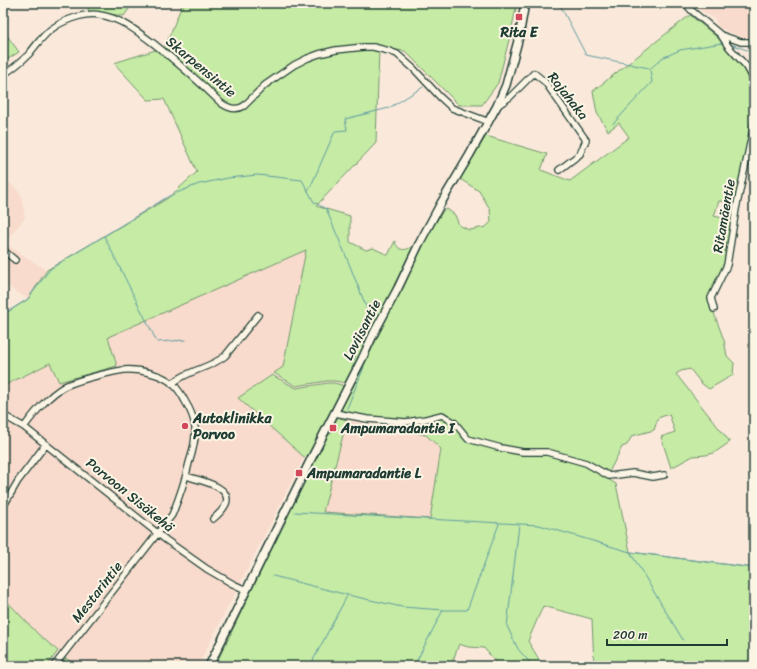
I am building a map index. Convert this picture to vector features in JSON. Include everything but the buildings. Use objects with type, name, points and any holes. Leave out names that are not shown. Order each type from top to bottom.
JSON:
[{"type":"main road","name":"Loviisantie","points":[[208,666],[430,223],[497,106],[506,85],[519,37],[525,3]]},
{"type":"street","points":[[685,3],[720,35],[747,67],[754,80]]},
{"type":"street","name":"Skarpensintie","points":[[3,75],[18,64],[46,34],[56,26],[76,17],[98,14],[133,28],[174,59],[221,104],[230,108],[237,109],[244,106],[265,85],[294,65],[308,58],[336,50],[373,47],[397,54],[414,69],[440,98],[452,108],[488,122]]},
{"type":"street","points":[[720,35],[742,42],[754,42]]},
{"type":"street","name":"Rajahaka","points":[[497,106],[510,97],[534,73],[545,82],[586,140],[580,154],[559,170]]},
{"type":"street","name":"Ritamäentie","points":[[714,309],[711,298],[727,265],[736,209],[754,125]]},
{"type":"street","points":[[3,250],[15,260]]},
{"type":"street","points":[[24,427],[40,406],[49,398],[58,391],[75,382],[114,372],[134,370],[151,373],[172,384],[177,379],[215,363],[225,356],[258,315]]},
{"type":"street","name":"Mestarintie","points":[[54,666],[172,515],[186,476],[194,444],[195,426],[190,409],[183,397],[172,384]]},
{"type":"street","points":[[334,413],[367,419],[406,422],[442,415],[455,423],[468,439],[500,448],[523,452],[547,452],[586,464],[609,476],[633,473],[653,477],[664,474]]},
{"type":"street","name":"Porvoon Sisäkehä","points":[[3,415],[24,427],[166,540],[207,569],[246,590]]},
{"type":"street","points":[[3,507],[18,481],[46,444]]},
{"type":"street","points":[[186,476],[216,486],[224,492],[226,497],[226,505],[214,519]]},
{"type":"shaded area","points":[[701,3],[734,3],[736,5],[740,3],[754,3],[754,38],[744,38],[719,28],[714,18],[700,10]]},
{"type":"shaded area","points":[[3,176],[21,194],[25,218],[4,243],[47,270],[28,299],[3,284]]},
{"type":"shaded area","points":[[306,250],[283,367],[238,398],[304,457],[198,666],[76,666],[39,635],[3,597],[3,386],[50,363],[117,366],[107,337]]},
{"type":"shaded area","points":[[347,420],[426,435],[441,449],[430,520],[323,512]]},
{"type":"green space","points":[[86,3],[133,3],[124,16],[89,11]]},
{"type":"green space","points":[[177,3],[517,3],[498,83],[482,105],[459,105],[405,51],[379,48],[376,143],[316,206],[350,216],[350,242],[366,250],[373,248],[388,255],[395,241],[400,249],[408,249],[414,245],[346,383],[327,381],[296,386],[274,373],[283,367],[306,250],[108,337],[117,366],[59,382],[50,363],[3,386],[3,312],[9,311],[28,299],[47,270],[168,198],[197,172],[164,99],[148,100],[114,63],[165,47],[182,5]]},
{"type":"green space","points":[[690,15],[717,37],[743,67],[754,87],[754,111],[735,203],[719,201],[714,216],[731,220],[725,265],[710,297],[712,308],[724,340],[727,356],[734,363],[733,375],[709,389],[701,383],[690,369],[676,374],[730,442],[714,453],[693,456],[671,468],[661,437],[675,432],[669,414],[658,418],[654,430],[632,436],[627,445],[622,447],[608,474],[587,461],[497,445],[469,437],[457,421],[442,412],[426,417],[405,419],[365,416],[340,411],[427,236],[443,211],[447,209],[455,215],[459,225],[469,230],[486,227],[491,222],[490,209],[479,191],[460,179],[486,136],[547,154],[541,170],[570,181],[629,137],[619,123],[608,131],[597,113],[593,91]]},
{"type":"green space","points":[[3,30],[19,52],[3,62]]},
{"type":"green space","points":[[272,375],[296,388],[328,383],[342,385],[343,388],[309,455],[304,457],[238,398]]},
{"type":"green space","points":[[337,417],[347,420],[323,512],[430,519],[441,449],[426,435],[391,428],[390,423],[407,425],[441,418],[453,424],[466,441],[546,455],[584,465],[616,484],[630,552],[754,568],[754,666],[594,666],[592,619],[543,606],[528,641],[543,666],[499,666],[484,648],[468,647],[459,644],[451,666],[215,666],[320,449],[326,438],[331,433]]},
{"type":"green space","points":[[3,597],[38,634],[58,651],[47,666],[3,666]]},
{"type":"green space","points":[[66,658],[76,666],[60,666]]},
{"type":"waterway","points":[[559,3],[586,55],[649,68]]},
{"type":"waterway","points":[[613,124],[652,82],[650,69],[662,58],[680,50],[722,43]]},
{"type":"waterway","points":[[733,45],[750,51],[754,55]]},
{"type":"waterway","points":[[308,191],[335,131],[347,130],[345,119],[389,108],[423,87]]},
{"type":"waterway","points":[[3,312],[9,311],[28,299],[50,269],[169,196],[199,184],[228,178],[258,175],[302,180],[314,202],[326,209],[369,314],[354,360]]},
{"type":"waterway","points":[[104,236],[157,342],[186,340]]},
{"type":"waterway","points":[[345,413],[364,367]]},
{"type":"waterway","points":[[295,512],[539,525],[630,552],[754,568]]},
{"type":"waterway","points":[[273,576],[402,607],[467,610],[499,524]]},
{"type":"waterway","points":[[519,525],[507,626],[518,649],[533,666]]},
{"type":"waterway","points":[[630,552],[683,640]]},
{"type":"waterway","points":[[310,666],[347,596]]},
{"type":"waterway","points":[[414,666],[443,610]]},
{"type":"place","name":"Rita E","points":[[519,17]]},
{"type":"place","name":"Autoklinikka Porvoo","points":[[185,426]]},
{"type":"place","name":"Ampumaradantie I","points":[[333,428]]},
{"type":"place","name":"Ampumaradantie L","points":[[299,473]]}]
